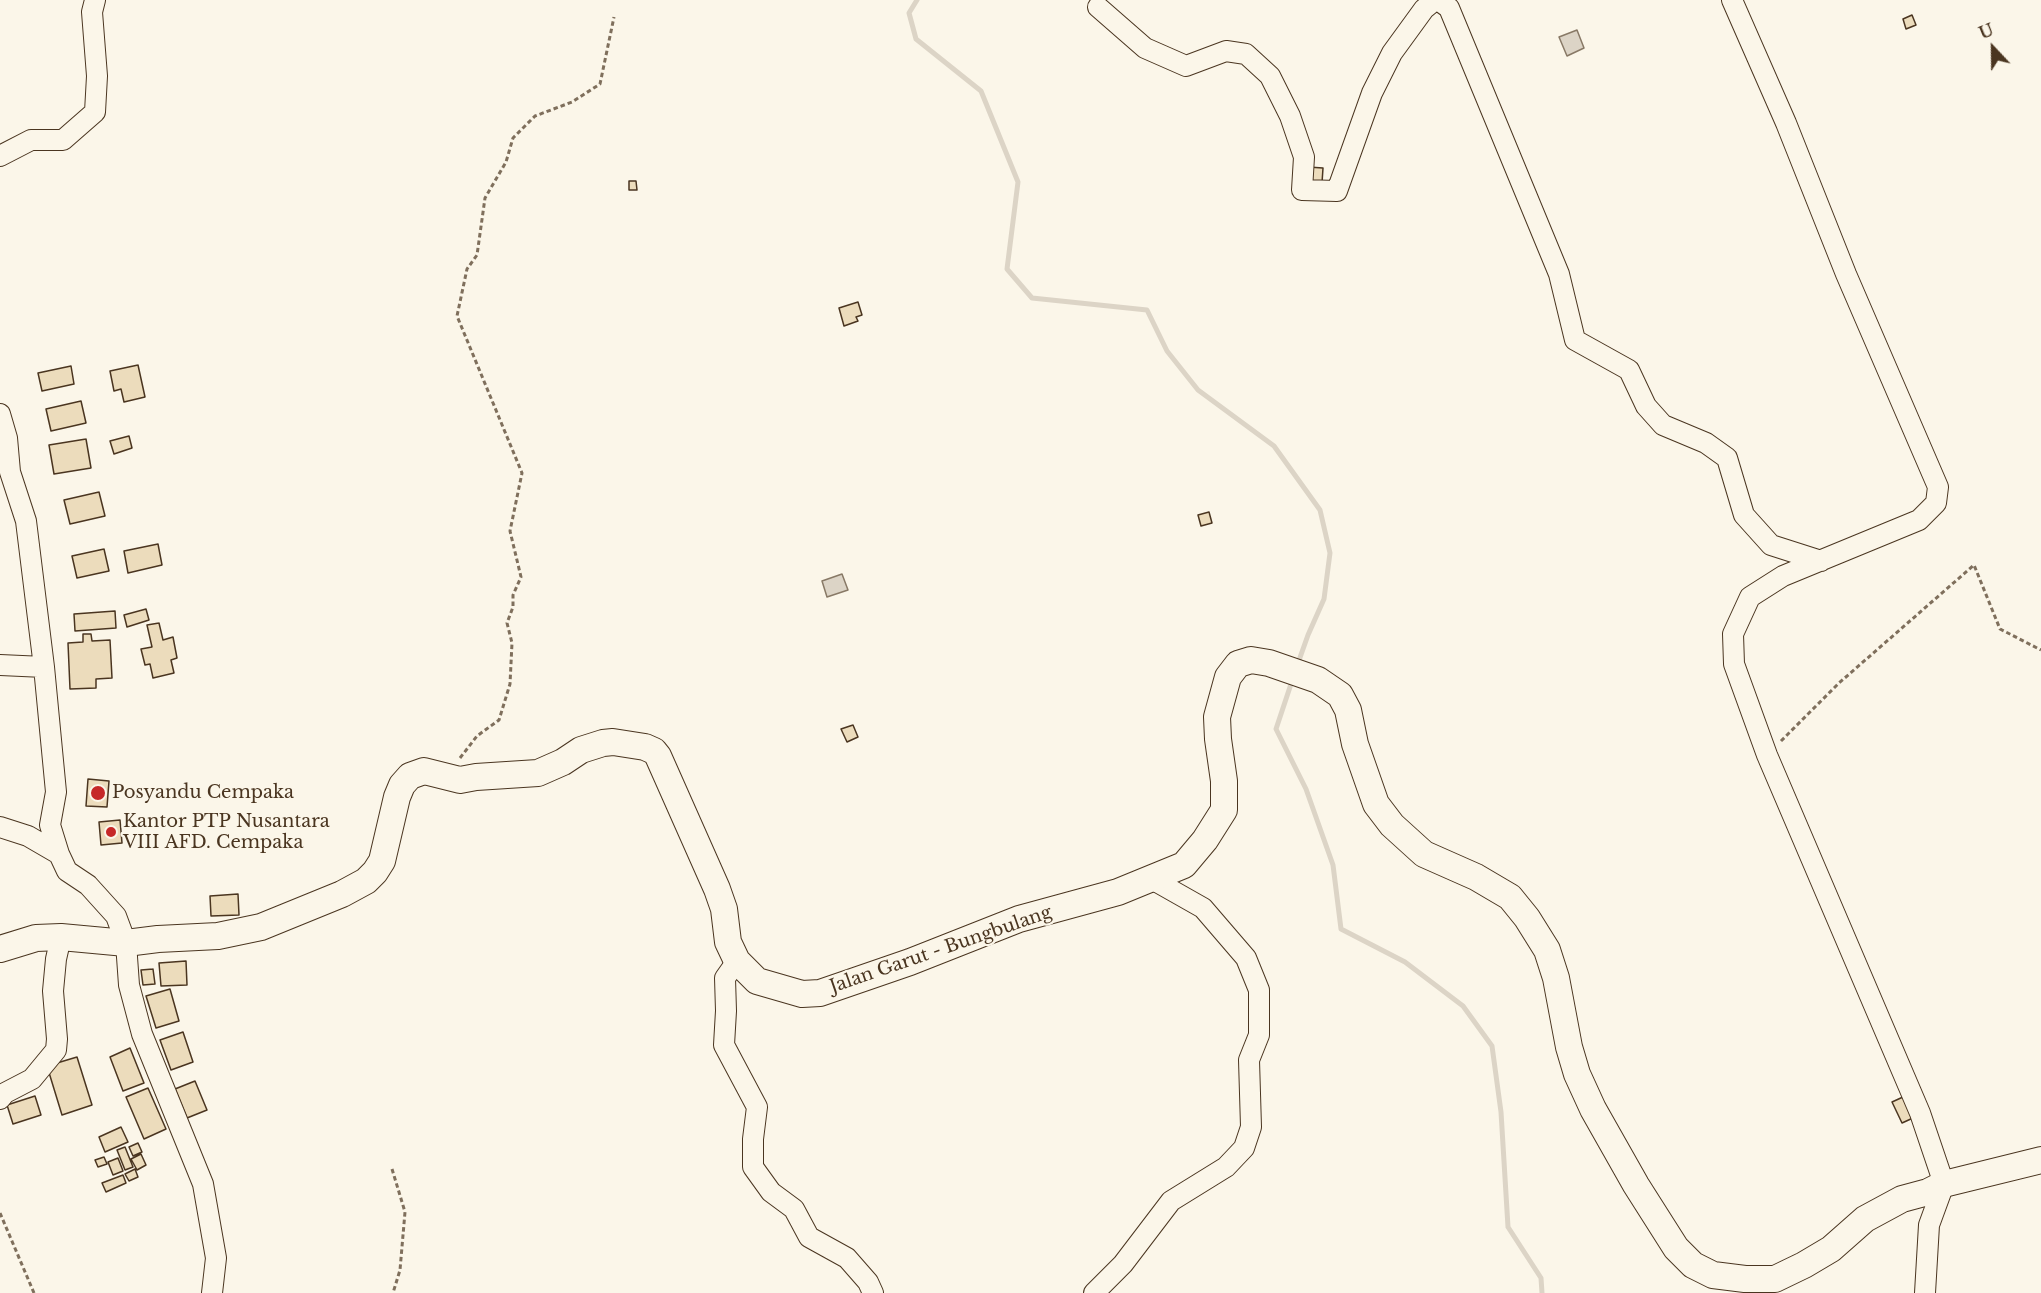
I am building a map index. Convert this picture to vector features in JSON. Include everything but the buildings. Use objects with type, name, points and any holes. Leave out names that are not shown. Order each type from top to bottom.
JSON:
[{"type":"main road","name":"Jalan Garut - Bungbulang","points":[[737,962],[757,981],[802,994],[820,993],[910,962],[1019,919],[1118,892],[1184,865],[1205,840],[1224,810],[1224,781],[1217,717],[1227,677],[1238,664],[1251,660],[1269,663],[1318,680],[1340,695],[1348,710],[1355,744],[1377,804],[1392,825],[1424,854],[1476,877],[1510,897],[1532,926],[1547,950],[1556,978],[1569,1047],[1577,1074],[1593,1109],[1636,1185],[1676,1248],[1693,1265],[1713,1275],[1745,1279],[1775,1279],[1831,1248],[1865,1219],[1902,1199],[1928,1192],[1944,1184],[2041,1160]]},
{"type":"main road","points":[[0,949],[36,938],[61,937],[126,943],[218,936],[261,927],[342,894],[366,881],[382,861],[394,808],[405,780],[410,776],[424,771],[460,780],[538,772],[563,762],[581,750],[603,742],[613,742],[641,746],[653,750],[658,756],[724,909],[729,942],[737,962]]},
{"type":"street","points":[[0,156],[31,140],[63,140],[95,112],[98,76],[92,12],[95,0]]},
{"type":"street","points":[[1098,7],[1145,48],[1186,66],[1226,51],[1246,54],[1270,76],[1290,116],[1304,157],[1302,190],[1337,191],[1372,93],[1387,63],[1424,9],[1436,0],[1449,8],[1559,274],[1575,340],[1629,370],[1646,406],[1663,425],[1706,443],[1727,458],[1744,515],[1771,545],[1821,561]]},
{"type":"street","points":[[1732,0],[1786,123],[1846,274],[1938,487],[1936,503],[1919,520],[1783,576],[1750,597],[1733,634],[1734,664],[1767,754],[1920,1113],[1944,1184],[1929,1225],[1925,1293]]},
{"type":"street","points":[[0,414],[7,438],[5,471],[26,521],[44,667],[56,792],[50,825],[58,854],[67,871],[88,885],[116,916],[126,943],[129,986],[142,1035],[202,1184],[216,1258],[212,1293]]},
{"type":"street","points":[[0,665],[44,667]]},
{"type":"street","points":[[0,827],[28,836],[58,854]]},
{"type":"street","points":[[1094,1293],[1123,1264],[1171,1201],[1226,1167],[1244,1148],[1251,1128],[1249,1059],[1259,1035],[1259,990],[1255,979],[1246,958],[1203,908],[1150,878]]},
{"type":"street","points":[[0,1099],[5,1093],[32,1080],[56,1050],[53,991],[61,937]]},
{"type":"street","points":[[737,962],[725,978],[724,1045],[757,1107],[753,1139],[753,1167],[771,1191],[794,1209],[809,1237],[847,1258],[868,1282],[873,1293]]},
{"type":"path","points":[[450,778],[461,754],[477,736],[499,720],[510,684],[512,643],[507,623],[513,607],[513,595],[521,577],[510,531],[522,473],[457,316],[459,306],[468,269],[477,255],[485,198],[506,162],[513,138],[535,116],[572,102],[600,84],[614,17]]},
{"type":"path","points":[[1767,754],[1839,683],[1974,565],[2000,629],[2041,650]]},
{"type":"path","points":[[392,1169],[405,1212],[400,1270],[393,1293]]},
{"type":"path","points":[[0,1213],[34,1293]]},
{"type":"shaded area","points":[[1577,30],[1584,48],[1567,56],[1559,37]]},
{"type":"shaded area","points":[[842,574],[848,590],[827,597],[822,581]]},
{"type":"waterway","points":[[917,0],[909,13],[916,39],[981,91],[1018,182],[1007,269],[1032,298],[1147,310],[1167,351],[1198,390],[1274,446],[1320,510],[1330,553],[1324,599],[1297,666]]},
{"type":"waterway","points":[[1293,678],[1276,729],[1306,789],[1333,865],[1341,929],[1405,962],[1463,1006],[1492,1046],[1501,1112],[1508,1227],[1541,1278],[1542,1293]]},
{"type":"place","name":"Posyandu Cempaka","points":[[98,793]]},
{"type":"place","name":"Kantor PTP Nusantara VIII AFD. Cempaka","points":[[111,832]]}]
